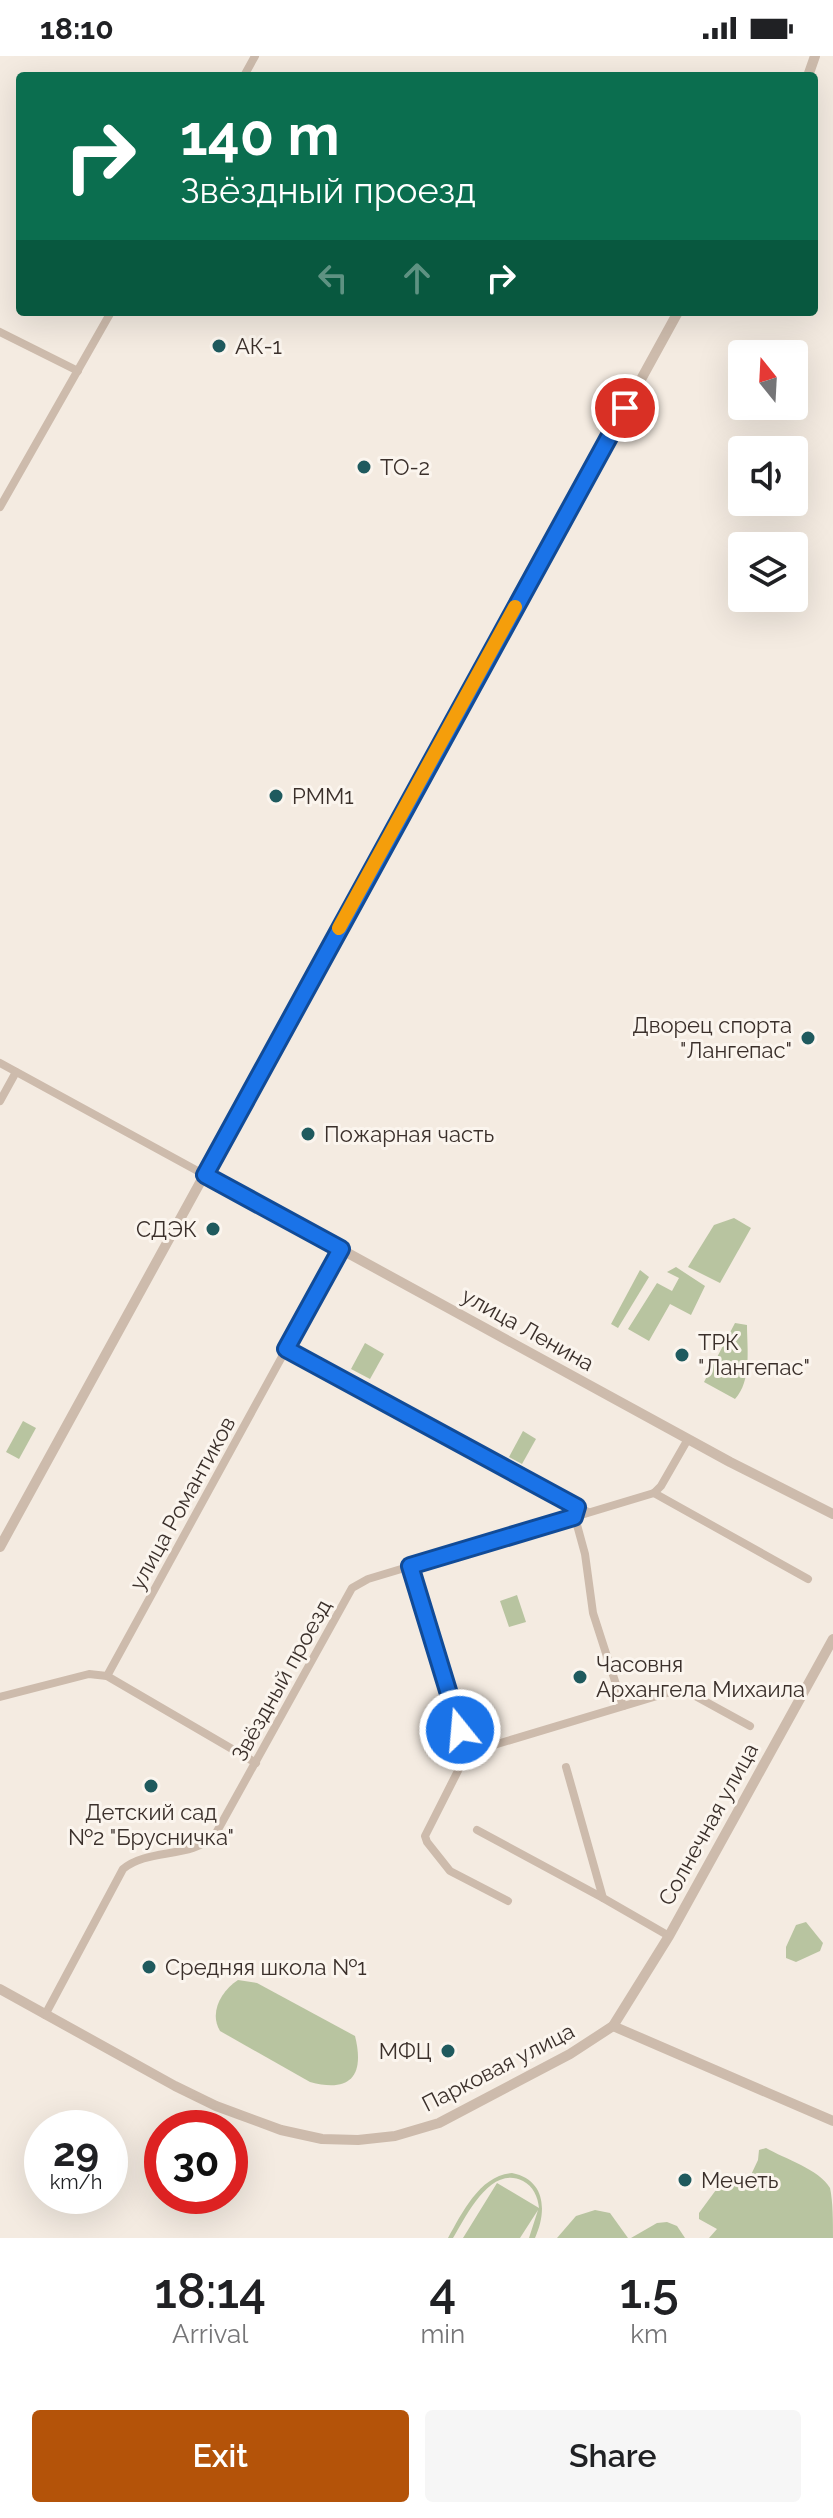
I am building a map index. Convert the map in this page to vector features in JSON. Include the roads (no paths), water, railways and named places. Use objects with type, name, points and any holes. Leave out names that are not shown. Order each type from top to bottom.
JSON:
[{"type":"street","points":[[0,507],[109,316]]},
{"type":"street","points":[[0,1547],[676,316]]},
{"type":"street","points":[[0,332],[78,371]]},
{"type":"street","points":[[0,1063],[205,1175]]},
{"type":"street","points":[[0,1101],[16,1072]]},
{"type":"street","name":"улица Ленина","points":[[205,1175],[688,1439],[833,1514]]},
{"type":"street","name":"улица Романтиков","points":[[107,1676],[341,1249]]},
{"type":"street","points":[[286,1349],[588,1513]]},
{"type":"street","points":[[688,1439],[654,1493],[808,1579]]},
{"type":"street","name":"Звёздный проезд","points":[[45,2015],[123,1869],[135,1862],[209,1840],[256,1763],[352,1588],[359,1582],[654,1493]]},
{"type":"street","points":[[577,1507],[574,1517],[585,1554],[593,1613],[623,1706]]},
{"type":"street","points":[[410,1566],[467,1753],[425,1836],[450,1871],[508,1901]]},
{"type":"street","name":"Солнечная улица","points":[[613,2026],[669,1936],[833,1639]]},
{"type":"street","points":[[0,1697],[89,1674],[107,1676],[256,1763]]},
{"type":"street","points":[[467,1753],[683,1690],[750,1726]]},
{"type":"street","points":[[566,1767],[603,1898]]},
{"type":"street","points":[[477,1830],[669,1936]]},
{"type":"street","name":"Парковая улица","points":[[0,1989],[216,2106],[281,2130],[341,2140],[395,2136],[439,2123],[588,2044],[613,2026]]},
{"type":"street","points":[[613,2026],[833,2121]]},
{"type":"place","name":"АК-1","points":[[219,346]]},
{"type":"place","name":"ТО-2","points":[[364,467]]},
{"type":"place","name":"РММ1","points":[[276,796]]},
{"type":"place","name":"Дворец спорта \"Лангепас\"","points":[[808,1038]]},
{"type":"place","name":"Пожарная часть","points":[[308,1134]]},
{"type":"place","name":"СДЭК","points":[[213,1229]]},
{"type":"place","name":"ТРК \"Лангепас\"","points":[[682,1355]]},
{"type":"place","name":"Часовня Архангела Михаила","points":[[580,1677]]},
{"type":"place","name":"Детский сад №2 \"Брусничка\"","points":[[151,1786]]},
{"type":"place","name":"Средняя школа №1","points":[[149,1967]]},
{"type":"place","name":"МФЦ","points":[[448,2051]]},
{"type":"place","name":"Мечеть","points":[[685,2180]]}]
